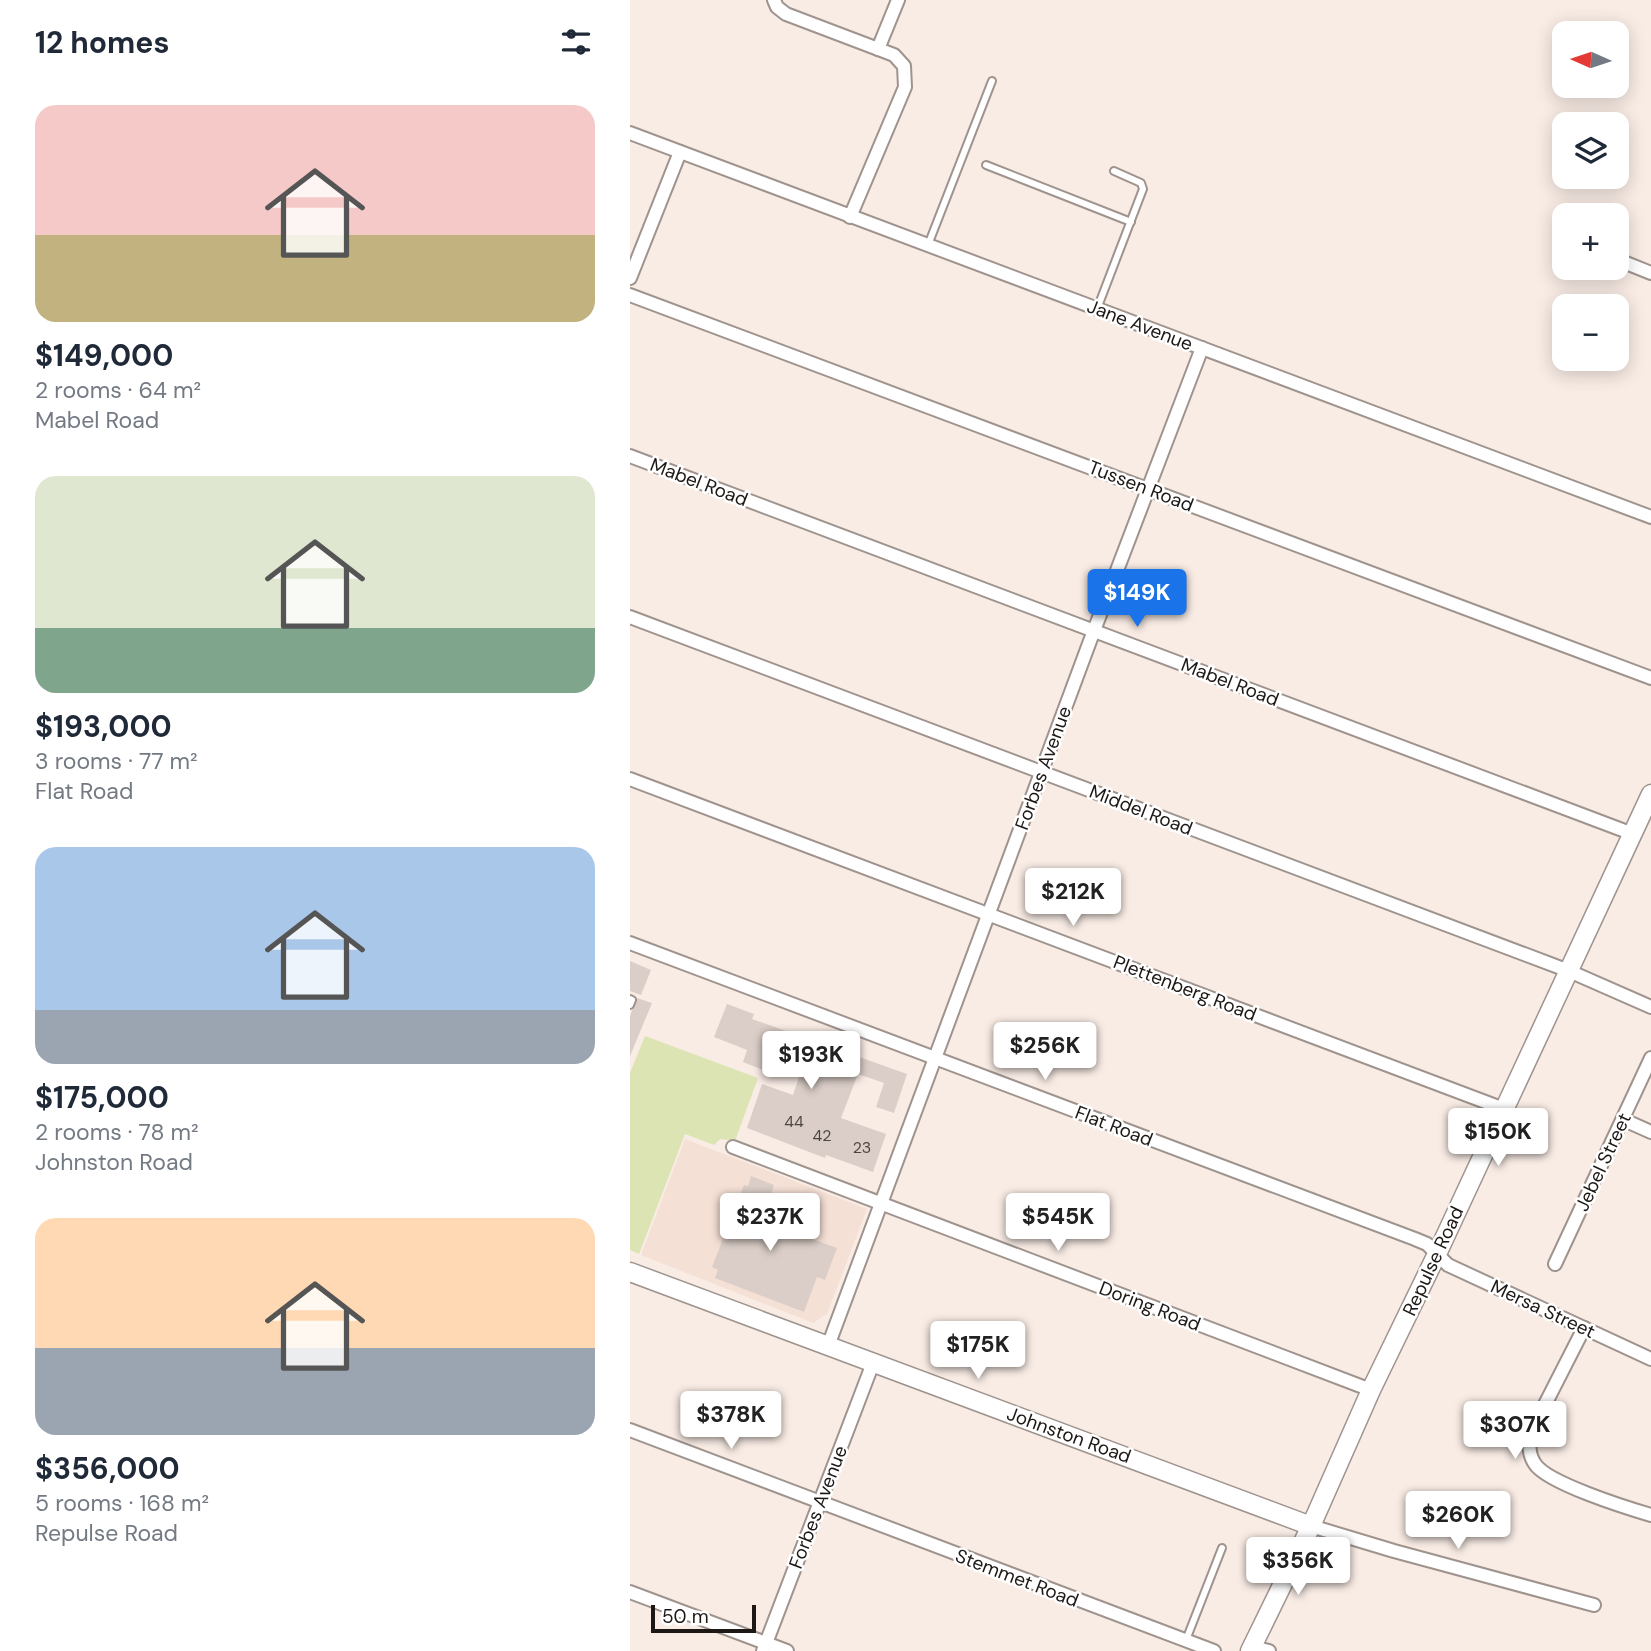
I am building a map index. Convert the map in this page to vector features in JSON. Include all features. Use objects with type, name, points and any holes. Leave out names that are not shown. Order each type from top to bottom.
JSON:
[{"type":"street","points":[[774,0],[777,7],[786,14],[894,55],[904,66],[905,87],[850,217]]},
{"type":"street","points":[[878,49],[898,0]]},
{"type":"street","name":"Jane Avenue","points":[[630,133],[1651,517]]},
{"type":"street","points":[[630,278],[680,152]]},
{"type":"street","points":[[1629,264],[1651,273]]},
{"type":"street","name":"Tussen Road","points":[[630,295],[1651,678]]},
{"type":"street","name":"Forbes Avenue","points":[[828,1346],[1202,348]]},
{"type":"street","name":"Mabel Road","points":[[630,456],[1633,834]]},
{"type":"street","name":"Middel Road","points":[[630,617],[1569,971],[1651,1007]]},
{"type":"street","name":"Plettenberg Road","points":[[630,779],[1504,1109]]},
{"type":"street","name":"Repulse Road","points":[[1257,1650],[1371,1390],[1651,794]]},
{"type":"street","name":"Flat Road","points":[[630,943],[1415,1239],[1427,1244],[1437,1254]]},
{"type":"street","name":"Jebel Street","points":[[1555,1264],[1651,1058]]},
{"type":"street","points":[[1624,1120],[1651,1132]]},
{"type":"street","name":"Doring Road","points":[[733,1147],[1371,1390]]},
{"type":"street","name":"Mersa Street","points":[[1437,1254],[1448,1265],[1651,1359]]},
{"type":"street","name":"Johnston Road","points":[[630,1272],[1311,1526]]},
{"type":"street","points":[[1584,1328],[1531,1432],[1529,1452],[1540,1471],[1593,1496],[1651,1515]]},
{"type":"street","name":"Forbes Avenue","points":[[765,1647],[873,1363]]},
{"type":"street","name":"Stemmet Road","points":[[630,1430],[1214,1651]]},
{"type":"street","points":[[1311,1526],[1594,1605]]},
{"type":"street","points":[[630,1592],[765,1647],[787,1651]]},
{"type":"lane","points":[[928,246],[992,80]]},
{"type":"lane","points":[[986,165],[1131,222]]},
{"type":"lane","points":[[1097,309],[1143,186],[1114,171]]},
{"type":"lane","points":[[630,999],[630,1005]]},
{"type":"lane","points":[[1186,1640],[1222,1548]]},
{"type":"shaded area","points":[[685,1139],[867,1209],[827,1314],[813,1323],[641,1255]]},
{"type":"green space","points":[[645,1036],[758,1078],[735,1141],[720,1139],[714,1145],[685,1134],[639,1254],[630,1250],[630,1073]]},
{"type":"building","points":[[630,961],[651,970],[641,995],[630,991]]},
{"type":"building","points":[[637,998],[652,1003],[630,1056],[630,1016]]},
{"type":"building","points":[[727,1004],[754,1014],[752,1019],[907,1074],[894,1113],[876,1107],[884,1083],[858,1074],[841,1118],[886,1134],[873,1172],[826,1155],[825,1158],[747,1128],[762,1084],[793,1095],[800,1074],[766,1063],[763,1070],[743,1062],[747,1050],[714,1037]]},
{"type":"building","points":[[751,1176],[774,1185],[762,1221],[837,1248],[825,1280],[817,1277],[804,1312],[715,1278],[718,1270],[712,1267],[744,1185],[748,1186]]}]
